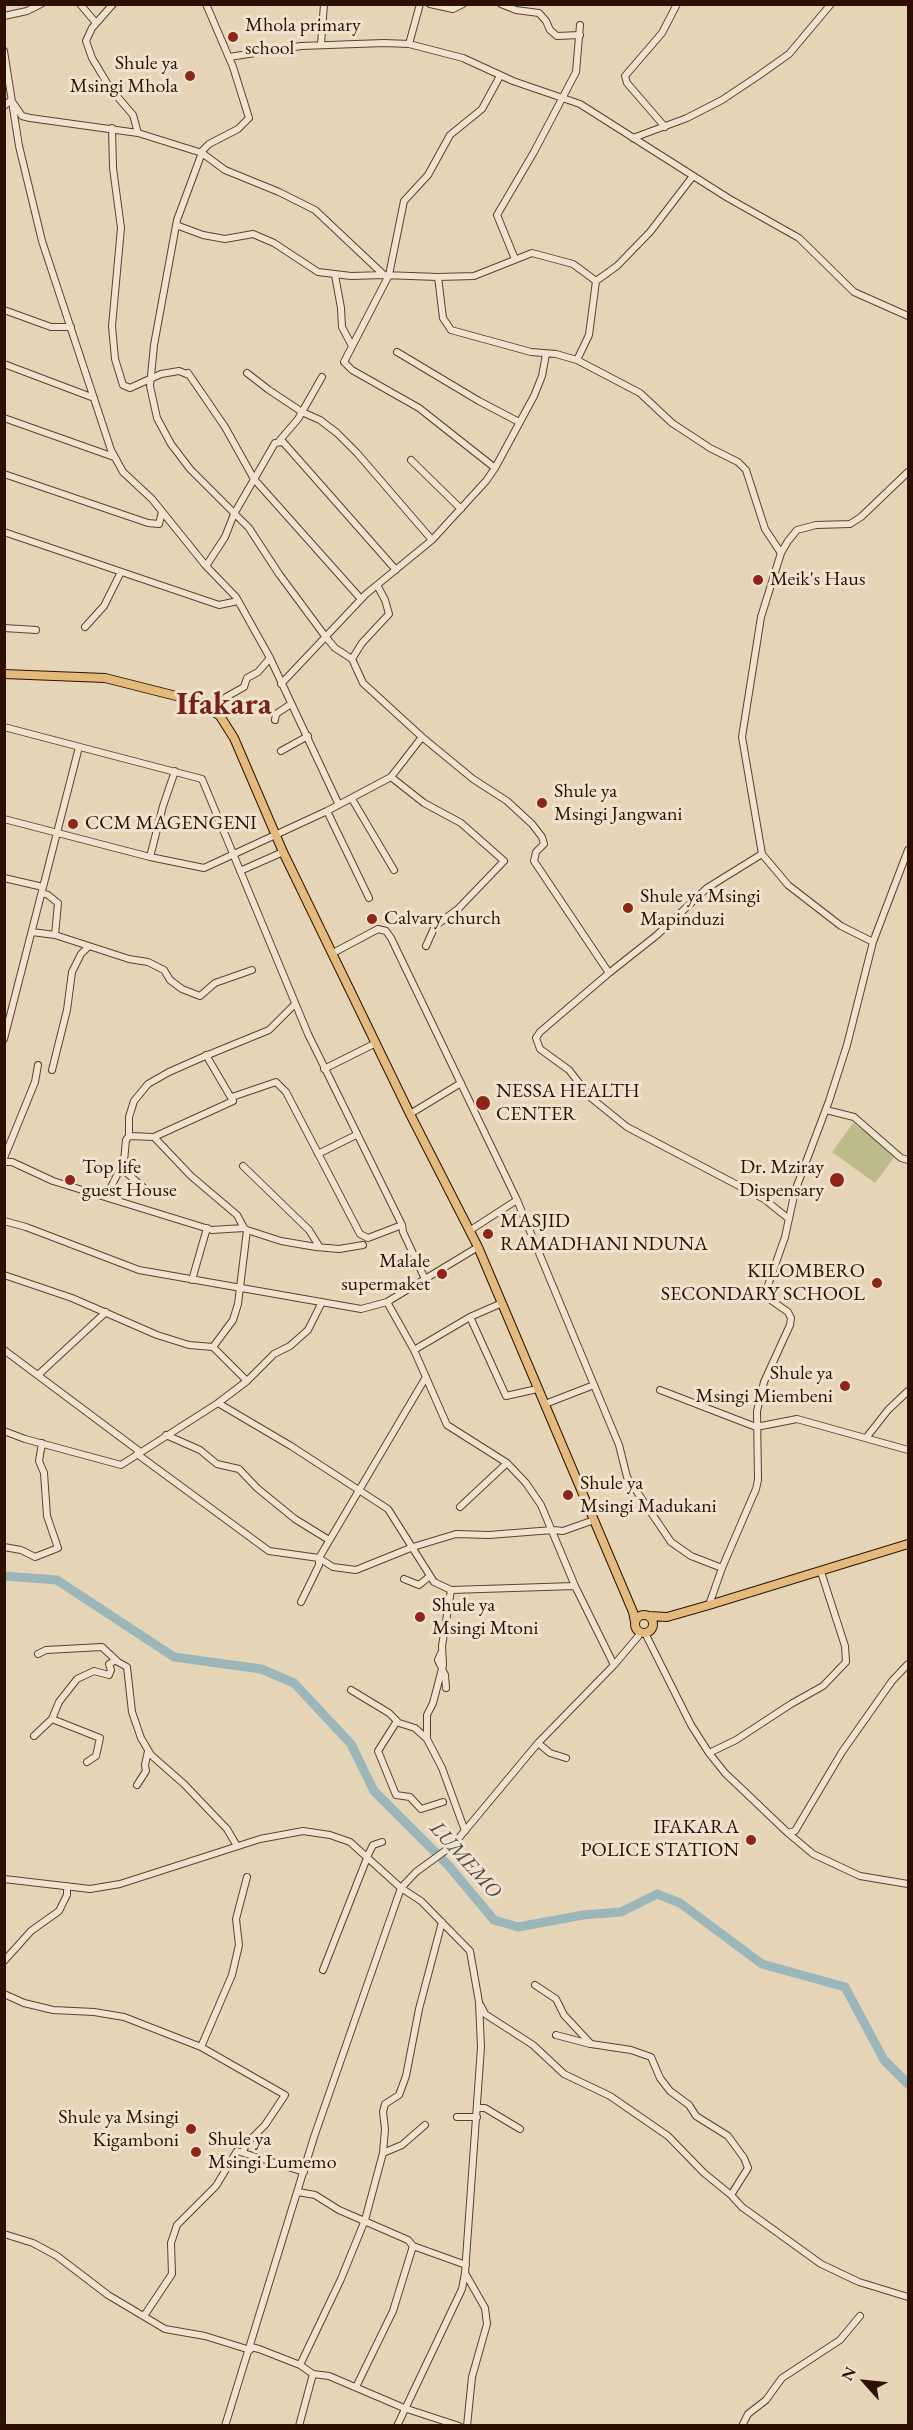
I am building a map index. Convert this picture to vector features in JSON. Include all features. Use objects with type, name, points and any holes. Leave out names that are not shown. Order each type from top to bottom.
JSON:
[{"type":"main road","points":[[4,674],[105,678],[200,702],[220,716],[234,738],[283,852],[477,1247],[631,1607],[637,1629],[646,1632]]},
{"type":"main road","points":[[635,1622],[639,1617],[667,1617],[909,1544]]},
{"type":"main road","points":[[631,1607],[653,1622],[646,1632]]},
{"type":"main road","points":[[646,1632],[667,1617]]},
{"type":"street","points":[[4,16],[27,11],[40,4]]},
{"type":"street","points":[[80,4],[96,23]]},
{"type":"street","points":[[113,4],[96,23],[86,40],[90,55],[110,88],[133,115],[138,133]]},
{"type":"street","points":[[206,4],[229,57],[249,118],[238,129],[209,144],[202,153],[176,225],[153,345],[150,391],[157,418],[171,444],[189,469],[249,528],[279,574],[334,648],[352,659],[363,683],[422,737],[473,779],[507,801],[542,837],[544,844],[536,852],[534,861],[609,973]]},
{"type":"street","points":[[321,44],[324,4]]},
{"type":"street","points":[[409,44],[420,4]]},
{"type":"street","points":[[430,4],[453,9],[463,4]]},
{"type":"street","points":[[501,4],[516,10],[538,14],[557,36],[580,35]]},
{"type":"street","points":[[665,127],[627,83],[625,76],[662,33],[677,4]]},
{"type":"street","points":[[633,138],[687,118],[722,100],[781,61],[796,47],[831,4]]},
{"type":"street","points":[[515,259],[498,215],[577,70],[580,25]]},
{"type":"street","points":[[229,57],[275,48],[321,44],[409,44],[463,58],[501,76],[580,104],[693,176],[799,238],[854,292],[908,316]]},
{"type":"street","points":[[4,51],[19,146],[42,242],[114,457],[123,472],[162,512],[206,567],[238,601],[270,658],[338,803]]},
{"type":"street","points":[[495,468],[419,408],[348,367],[345,360],[387,275],[404,201],[428,175],[450,135],[482,109],[501,76]]},
{"type":"street","points":[[11,100],[22,116],[138,133],[202,153],[225,170],[279,192],[315,210],[387,275]]},
{"type":"street","points":[[4,106],[11,100]]},
{"type":"street","points":[[112,128],[113,168],[121,228],[113,307],[115,359],[123,385],[130,388],[151,377],[179,371],[188,372],[225,427],[254,479],[361,599]]},
{"type":"street","points":[[577,360],[589,336],[596,281],[617,266],[650,232],[693,176]]},
{"type":"street","points":[[176,225],[203,235],[225,238],[253,234],[274,243],[311,269],[335,275],[474,276],[532,253],[573,264],[596,281]]},
{"type":"street","points":[[335,275],[342,327],[352,346]]},
{"type":"street","points":[[438,277],[443,318],[451,330],[520,349],[556,354],[577,360],[640,393],[672,423],[710,448],[738,462],[746,470],[765,529],[781,554]]},
{"type":"street","points":[[4,310],[51,327],[71,327]]},
{"type":"street","points":[[397,352],[519,422]]},
{"type":"street","points":[[281,684],[361,599],[432,540],[495,468],[542,376],[546,354]]},
{"type":"street","points":[[4,364],[94,398]]},
{"type":"street","points":[[247,372],[302,412],[320,420],[357,453],[432,540]]},
{"type":"street","points":[[322,377],[302,412],[280,440],[396,570]]},
{"type":"street","points":[[4,418],[114,457]]},
{"type":"street","points":[[206,567],[225,537],[234,514],[275,443],[283,442]]},
{"type":"street","points":[[411,460],[461,509]]},
{"type":"street","points":[[873,942],[841,926],[788,885],[762,854],[742,737],[760,617],[781,554],[797,530],[816,525],[850,524],[861,517],[909,472]]},
{"type":"street","points":[[4,474],[148,523],[159,524],[162,512]]},
{"type":"street","points":[[4,532],[219,605],[238,601]]},
{"type":"street","points":[[85,627],[104,606],[121,572]]},
{"type":"street","points":[[352,659],[362,643],[388,614],[385,600],[376,585]]},
{"type":"street","points":[[4,628],[36,630]]},
{"type":"street","points":[[226,697],[244,687],[247,678],[258,672],[270,658]]},
{"type":"street","points":[[275,720],[276,714],[291,704]]},
{"type":"street","points":[[4,727],[202,779],[295,1004],[324,1069],[402,1225],[403,1232],[425,1279]]},
{"type":"street","points":[[281,751],[308,736]]},
{"type":"street","points":[[4,819],[201,868],[327,811],[338,803],[352,799],[391,777],[422,737]]},
{"type":"street","points":[[4,1039],[79,747]]},
{"type":"street","points":[[150,857],[175,771]]},
{"type":"street","points":[[391,777],[424,803],[461,823],[504,861],[458,909],[435,926],[426,946]]},
{"type":"street","points":[[352,799],[394,870]]},
{"type":"street","points":[[327,811],[369,898]]},
{"type":"street","points":[[709,1605],[722,1568],[756,1490],[758,1480],[756,1427],[764,1382],[790,1325],[791,1318],[788,1312],[766,1295],[795,1191],[826,1110],[847,1046],[873,942],[909,849]]},
{"type":"street","points":[[240,872],[283,852]]},
{"type":"street","points":[[762,854],[707,888],[657,935],[609,973],[540,1032],[536,1038],[540,1049],[569,1070],[590,1097],[627,1127],[764,1199],[789,1219]]},
{"type":"street","points":[[4,878],[43,890],[58,903],[55,935]]},
{"type":"street","points":[[333,953],[378,929],[386,931],[392,938],[517,1200],[619,1445],[627,1477],[671,1542],[691,1556],[722,1568]]},
{"type":"street","points":[[32,932],[55,935],[88,947],[148,962],[164,970],[170,980],[182,989],[200,996],[215,983],[252,970]]},
{"type":"street","points":[[52,1070],[67,1010],[72,972],[81,954],[88,947]]},
{"type":"street","points":[[106,1197],[124,1161],[126,1140],[129,1136],[129,1117],[134,1101],[148,1084],[206,1055],[268,1030],[295,1004]]},
{"type":"street","points":[[324,1069],[376,1043]]},
{"type":"street","points":[[206,1055],[233,1101]]},
{"type":"street","points":[[38,1065],[35,1082],[4,1160],[53,1181],[207,1228],[245,1229],[281,1241],[339,1249],[363,1245]]},
{"type":"street","points":[[233,1101],[232,1097],[276,1082],[286,1092],[360,1234],[368,1238],[402,1225]]},
{"type":"street","points":[[410,1114],[461,1083]]},
{"type":"street","points":[[129,1136],[154,1137],[233,1101]]},
{"type":"street","points":[[826,1110],[854,1117],[901,1158],[909,1160]]},
{"type":"street","points":[[318,1154],[356,1135]]},
{"type":"street","points":[[154,1137],[191,1176],[237,1215],[245,1229],[240,1289],[232,1320],[213,1347]]},
{"type":"street","points":[[243,1166],[309,1230],[319,1246]]},
{"type":"street","points":[[121,1168],[144,1188]]},
{"type":"street","points":[[469,1231],[517,1200]]},
{"type":"street","points":[[4,1221],[26,1227],[139,1270],[361,1309],[387,1302],[477,1247]]},
{"type":"street","points":[[192,1280],[207,1228]]},
{"type":"street","points":[[4,1275],[106,1312],[157,1335],[189,1345],[213,1347],[247,1381]]},
{"type":"street","points":[[4,1431],[121,1465],[218,1403],[247,1381],[274,1354],[290,1346],[308,1330],[322,1302]]},
{"type":"street","points":[[387,1302],[414,1350],[447,1425],[507,1463],[526,1482],[541,1505],[575,1586],[614,1665]]},
{"type":"street","points":[[414,1350],[470,1317],[502,1304]]},
{"type":"street","points":[[38,1376],[106,1312]]},
{"type":"street","points":[[470,1317],[506,1396],[537,1389]]},
{"type":"street","points":[[4,1350],[269,1551],[319,1558],[333,1567],[356,1570],[413,1547],[456,1534],[489,1535],[563,1531],[594,1520]]},
{"type":"street","points":[[301,1602],[329,1539],[426,1377]]},
{"type":"street","points":[[544,1404],[594,1386]]},
{"type":"street","points":[[660,1390],[756,1427],[797,1419],[909,1450]]},
{"type":"street","points":[[866,1438],[888,1410],[909,1391]]},
{"type":"street","points":[[218,1403],[291,1446],[388,1509],[434,1582],[451,1590],[575,1586]]},
{"type":"street","points":[[166,1435],[200,1450],[217,1464],[239,1469],[257,1488],[295,1519],[329,1539]]},
{"type":"street","points":[[4,1547],[21,1550],[35,1557],[58,1548],[47,1516],[44,1473],[39,1461],[42,1443]]},
{"type":"street","points":[[459,1507],[507,1463]]},
{"type":"street","points":[[709,1753],[736,1740],[823,1686],[846,1662],[845,1646],[821,1572]]},
{"type":"street","points":[[404,1579],[419,1585],[430,1576]]},
{"type":"street","points":[[427,1739],[427,1715],[433,1703],[442,1670],[451,1590]]},
{"type":"street","points":[[225,2426],[314,2137],[401,1888],[430,1861],[453,1845],[538,1743],[646,1632],[691,1725],[725,1773],[813,1854],[860,1876],[909,1884]]},
{"type":"street","points":[[38,1654],[46,1650],[102,1647],[116,1660],[127,1666],[132,1712],[148,1750],[215,1817],[237,1846]]},
{"type":"street","points":[[34,1737],[52,1719],[58,1702],[77,1679],[94,1671],[109,1675],[111,1670],[109,1664],[116,1660]]},
{"type":"street","points":[[788,1833],[795,1831],[842,1752],[892,1681],[909,1664]]},
{"type":"street","points":[[442,1670],[445,1675],[446,1688]]},
{"type":"street","points":[[351,1690],[390,1713],[396,1722],[415,1728],[427,1739],[442,1768],[465,1832]]},
{"type":"street","points":[[52,1719],[100,1738],[96,1756],[87,1762]]},
{"type":"street","points":[[396,1722],[378,1751],[396,1795],[410,1797],[421,1809],[443,1802]]},
{"type":"street","points":[[538,1743],[550,1753],[566,1758]]},
{"type":"street","points":[[137,1785],[146,1771],[148,1750]]},
{"type":"street","points":[[4,1879],[90,1889],[120,1884],[237,1846],[303,1831],[330,1835],[350,1842],[401,1888],[421,1901],[470,1951],[479,2004],[481,2047],[465,2273],[462,2289],[397,2426]]},
{"type":"street","points":[[323,1970],[367,1858],[373,1845],[382,1842]]},
{"type":"street","points":[[201,2047],[232,1975],[239,1945],[236,1919],[247,1877]]},
{"type":"street","points":[[4,1960],[31,1931],[59,1911],[67,1895],[67,1886]]},
{"type":"street","points":[[300,2365],[341,2279],[365,2220],[383,2153],[385,2104],[399,2095],[406,2076],[419,2009],[442,1922]]},
{"type":"street","points":[[534,1985],[556,1999],[564,2015],[591,2044]]},
{"type":"street","points":[[4,1994],[24,2003],[53,2010],[94,2012],[124,2017],[201,2047],[285,2095],[265,2124],[246,2144],[243,2152]]},
{"type":"street","points":[[479,2004],[485,2014],[533,2046],[564,2074],[610,2096],[668,2136],[744,2209],[821,2264],[850,2278],[909,2297]]},
{"type":"street","points":[[556,2035],[575,2042],[631,2050],[651,2057],[660,2078],[670,2091],[689,2105],[696,2116],[728,2136],[744,2158],[748,2168],[731,2195]]},
{"type":"street","points":[[477,2108],[485,2108],[520,2129]]},
{"type":"street","points":[[457,2117],[477,2117]]},
{"type":"street","points":[[383,2153],[402,2145],[425,2125]]},
{"type":"street","points":[[144,2316],[172,2274],[171,2243],[177,2225],[192,2207],[216,2186],[237,2151],[304,2172]]},
{"type":"street","points":[[298,2192],[315,2195],[339,2210],[408,2240],[413,2246],[466,2265]]},
{"type":"street","points":[[4,2234],[33,2244],[57,2256],[108,2295],[165,2329],[205,2336],[250,2350],[251,2347],[259,2349],[300,2365],[313,2374],[329,2376],[404,2408],[459,2426]]},
{"type":"street","points":[[356,2387],[393,2311],[413,2246]]},
{"type":"street","points":[[465,2273],[485,2308],[487,2324],[472,2377],[467,2426]]},
{"type":"street","points":[[742,2426],[748,2414],[766,2400],[782,2378],[840,2340],[860,2316]]},
{"type":"street","points":[[299,2426],[313,2374]]},
{"type":"shaded area","points":[[853,1123],[896,1155],[875,1183],[832,1152]]},
{"type":"waterway","name":"LUMEMO","points":[[4,1576],[57,1580],[174,1657],[261,1669],[294,1683],[351,1744],[374,1791],[448,1865],[494,1920],[518,1927],[583,1915],[621,1912],[657,1894],[680,1903],[762,1964],[845,1987],[884,2060],[908,2084]]},
{"type":"place","name":"Mhola primary school","points":[[233,37]]},
{"type":"place","name":"Shule ya Msingi Mhola","points":[[190,76]]},
{"type":"place","name":"Meik's Haus","points":[[758,580]]},
{"type":"place","name":"Shule ya Msingi Jangwani","points":[[542,803]]},
{"type":"place","name":"CCM MAGENGENI","points":[[73,824]]},
{"type":"place","name":"Shule ya Msingi Mapinduzi","points":[[628,908]]},
{"type":"place","name":"Calvary church","points":[[372,919]]},
{"type":"place","name":"NESSA HEALTH CENTER","points":[[483,1103]]},
{"type":"place","name":"Top life guest House","points":[[70,1180]]},
{"type":"place","name":"Dr. Mziray Dispensary","points":[[837,1180]]},
{"type":"place","name":"MASJID RAMADHANI NDUNA","points":[[488,1234]]},
{"type":"place","name":"Malale supermaket","points":[[442,1274]]},
{"type":"place","name":"KILOMBERO SECONDARY SCHOOL","points":[[877,1283]]},
{"type":"place","name":"Shule ya Msingi Miembeni","points":[[845,1386]]},
{"type":"place","name":"Shule ya Msingi Madukani","points":[[568,1495]]},
{"type":"place","name":"Shule ya Msingi Mtoni","points":[[420,1617]]},
{"type":"place","name":"IFAKARA POLICE STATION","points":[[751,1840]]},
{"type":"place","name":"Shule ya Msingi Kigamboni","points":[[191,2129]]},
{"type":"place","name":"Shule ya Msingi Lumemo","points":[[196,2152]]},
{"type":"district","name":"Ifakara","points":[[224,705]]}]
